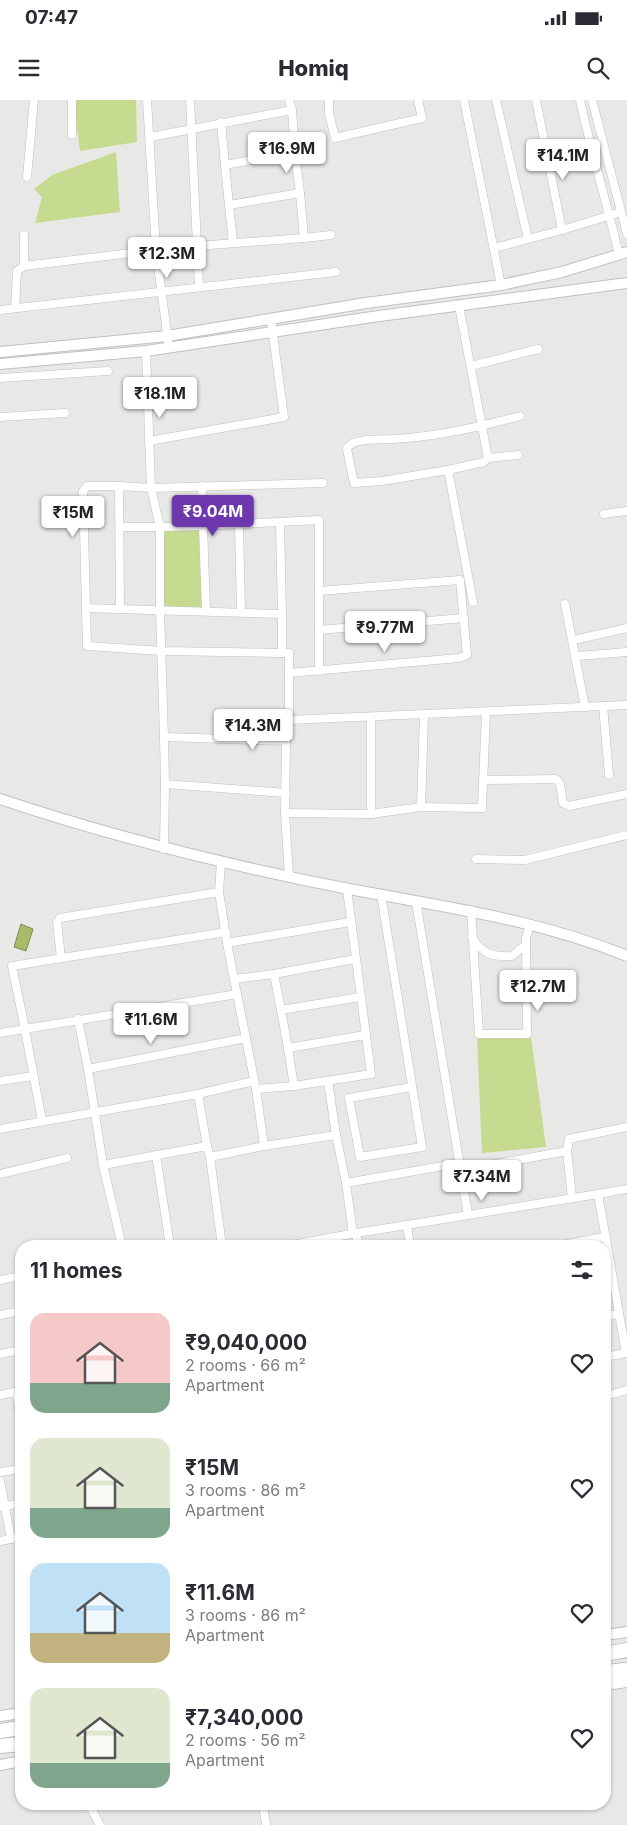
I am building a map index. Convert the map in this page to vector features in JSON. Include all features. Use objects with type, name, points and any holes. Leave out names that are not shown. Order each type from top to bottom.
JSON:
[{"type":"highway","points":[[611,1653],[627,1650]]},
{"type":"highway","points":[[611,1678],[626,1674]]},
{"type":"highway","points":[[0,1731],[15,1729]]},
{"type":"highway","points":[[0,1746],[15,1745]]},
{"type":"street","points":[[27,177],[34,100]]},
{"type":"street","points":[[72,100],[72,135]]},
{"type":"street","points":[[147,100],[156,250],[169,348]]},
{"type":"street","points":[[190,100],[199,286]]},
{"type":"street","points":[[289,100],[292,110],[304,238]]},
{"type":"street","points":[[330,100],[329,113],[335,138],[422,118],[418,100]]},
{"type":"street","points":[[464,100],[501,284]]},
{"type":"street","points":[[496,100],[528,239]]},
{"type":"street","points":[[536,100],[562,230]]},
{"type":"street","points":[[0,352],[167,336],[366,303],[501,284],[562,272],[623,254],[595,169],[580,100]]},
{"type":"street","points":[[592,100],[627,234]]},
{"type":"street","points":[[150,137],[292,110]]},
{"type":"street","points":[[221,122],[233,243]]},
{"type":"street","points":[[225,165],[295,152]]},
{"type":"street","points":[[229,205],[300,193]]},
{"type":"street","points":[[494,248],[621,212]]},
{"type":"street","points":[[24,235],[24,266]]},
{"type":"street","points":[[196,246],[331,235]]},
{"type":"street","points":[[15,308],[17,271],[24,266],[156,250]]},
{"type":"street","points":[[0,310],[336,272]]},
{"type":"street","points":[[0,364],[146,351],[627,283]]},
{"type":"street","points":[[459,306],[484,426],[488,458]]},
{"type":"street","points":[[315,312],[318,326]]},
{"type":"street","points":[[150,441],[284,417],[271,320]]},
{"type":"street","points":[[472,366],[538,349]]},
{"type":"street","points":[[146,351],[151,488],[160,527],[160,610],[165,784],[164,849]]},
{"type":"street","points":[[0,378],[108,371]]},
{"type":"street","points":[[0,417],[64,413]]},
{"type":"street","points":[[518,455],[488,458],[484,462],[448,470],[382,481],[354,483],[347,449],[354,442],[404,439],[484,426],[520,416]]},
{"type":"street","points":[[448,470],[473,602]]},
{"type":"street","points":[[289,877],[285,813],[286,741],[289,720],[289,653],[161,651],[87,646],[85,642],[83,491],[87,486],[151,488],[323,482]]},
{"type":"street","points":[[119,486],[120,609]]},
{"type":"street","points":[[202,486],[206,610]]},
{"type":"street","points":[[604,514],[627,511]]},
{"type":"street","points":[[120,528],[318,520],[320,671]]},
{"type":"street","points":[[280,522],[282,653]]},
{"type":"street","points":[[239,524],[241,612]]},
{"type":"street","points":[[289,673],[459,658],[467,655],[460,580],[319,591]]},
{"type":"street","points":[[565,604],[574,640],[586,707]]},
{"type":"street","points":[[86,608],[206,610],[282,614]]},
{"type":"street","points":[[319,630],[464,618]]},
{"type":"street","points":[[574,640],[627,628]]},
{"type":"street","points":[[577,656],[627,652]]},
{"type":"street","points":[[289,720],[627,705]]},
{"type":"street","points":[[603,706],[608,775]]},
{"type":"street","points":[[285,813],[371,814],[421,807],[482,808],[486,712]]},
{"type":"street","points":[[421,807],[424,715]]},
{"type":"street","points":[[371,717],[371,814]]},
{"type":"street","points":[[164,737],[286,741]]},
{"type":"street","points":[[483,780],[556,779],[560,784],[563,803],[569,806],[627,794]]},
{"type":"street","points":[[165,784],[286,792]]},
{"type":"street","points":[[0,799],[164,849],[347,889],[471,910],[530,924],[595,943],[627,956]]},
{"type":"street","points":[[476,859],[525,860],[627,835]]},
{"type":"street","points":[[221,862],[219,892],[255,1085],[264,1146]]},
{"type":"street","points":[[0,1129],[255,1085],[294,1086],[371,1074],[347,889]]},
{"type":"street","points":[[61,958],[56,928],[56,922],[60,918],[219,892]]},
{"type":"street","points":[[381,894],[422,1147],[360,1157],[350,1098],[412,1087]]},
{"type":"street","points":[[416,901],[468,1215]]},
{"type":"street","points":[[471,910],[471,935],[479,1034],[526,1034],[526,944],[530,924]]},
{"type":"street","points":[[228,943],[350,922]]},
{"type":"street","points":[[42,1121],[12,966],[226,932]]},
{"type":"street","points":[[471,935],[480,949],[489,955],[500,957],[512,956],[526,944]]},
{"type":"street","points":[[234,979],[355,960]]},
{"type":"street","points":[[274,974],[294,1086]]},
{"type":"street","points":[[0,1033],[237,994]]},
{"type":"street","points":[[281,1010],[360,997]]},
{"type":"street","points":[[78,1019],[96,1112],[103,1165],[121,1240]]},
{"type":"street","points":[[288,1048],[365,1034]]},
{"type":"street","points":[[88,1069],[246,1038]]},
{"type":"street","points":[[0,1081],[33,1076]]},
{"type":"street","points":[[328,1081],[336,1135],[356,1240]]},
{"type":"street","points":[[198,1094],[210,1157],[221,1240]]},
{"type":"street","points":[[572,1198],[567,1151],[568,1141],[571,1137],[627,1127]]},
{"type":"street","points":[[210,1157],[264,1146],[336,1135]]},
{"type":"street","points":[[103,1165],[207,1146]]},
{"type":"street","points":[[346,1183],[567,1151]]},
{"type":"street","points":[[156,1155],[169,1240]]},
{"type":"street","points":[[0,1174],[67,1158]]},
{"type":"street","points":[[317,1240],[627,1189]]},
{"type":"street","points":[[598,1194],[605,1240]]},
{"type":"street","points":[[407,1225],[409,1240]]},
{"type":"street","points":[[589,1240],[605,1237]]},
{"type":"street","points":[[0,1280],[15,1277]]},
{"type":"street","points":[[611,1285],[619,1314],[627,1362]]},
{"type":"street","points":[[0,1315],[15,1312]]},
{"type":"street","points":[[611,1315],[619,1314]]},
{"type":"street","points":[[0,1354],[15,1351]]},
{"type":"street","points":[[611,1356],[626,1353]]},
{"type":"street","points":[[611,1394],[627,1390]]},
{"type":"street","points":[[0,1395],[15,1392]]},
{"type":"street","points":[[0,1472],[15,1470]]},
{"type":"street","points":[[0,1481],[2,1506],[11,1539]]},
{"type":"street","points":[[2,1506],[15,1504]]},
{"type":"street","points":[[0,1540],[15,1538]]},
{"type":"street","points":[[611,1635],[627,1632]]},
{"type":"street","points":[[0,1716],[15,1715]]},
{"type":"street","points":[[0,1765],[15,1762]]},
{"type":"street","points":[[92,1810],[100,1825]]},
{"type":"street","points":[[264,1810],[266,1825]]},
{"type":"shaded area","points":[[73,100],[136,100],[137,142],[80,151]]},
{"type":"shaded area","points":[[116,152],[120,212],[35,223],[42,197],[34,189],[52,175]]},
{"type":"shaded area","points":[[200,530],[202,609],[157,609],[157,531]]},
{"type":"shaded area","points":[[21,924],[33,929],[26,951],[14,947]]},
{"type":"shaded area","points":[[477,1036],[531,1037],[546,1147],[482,1153]]}]
